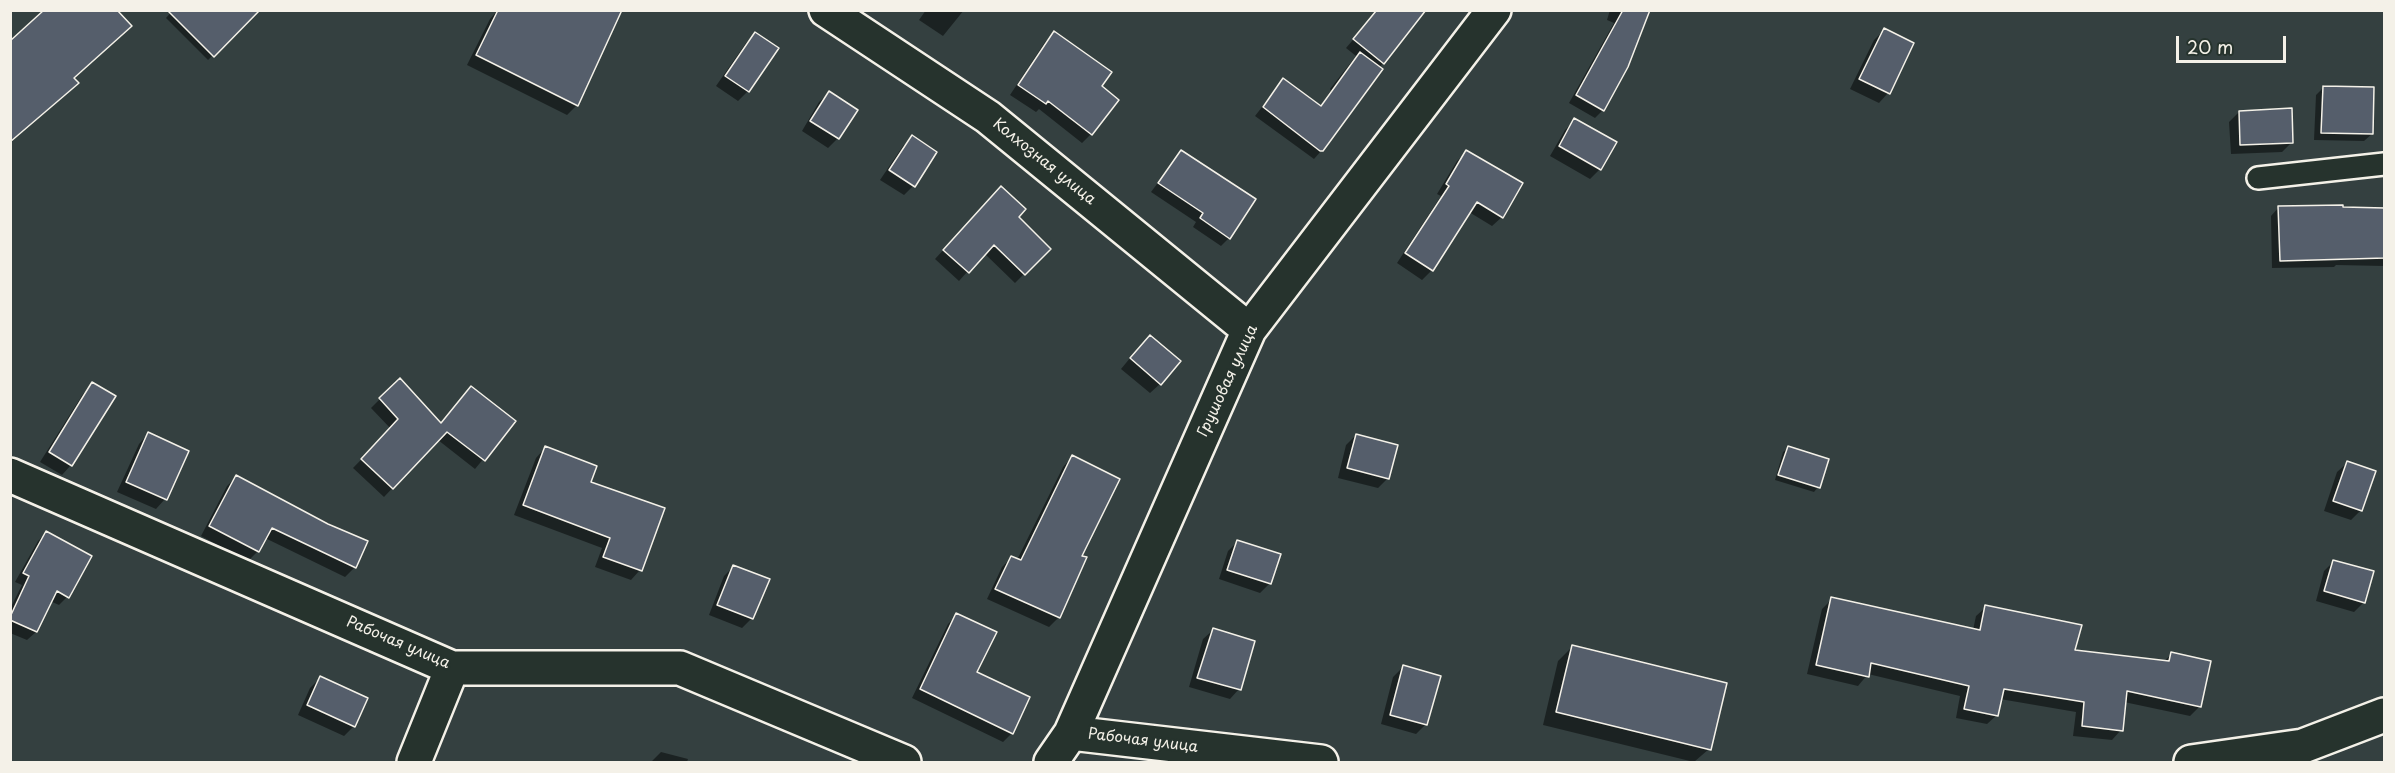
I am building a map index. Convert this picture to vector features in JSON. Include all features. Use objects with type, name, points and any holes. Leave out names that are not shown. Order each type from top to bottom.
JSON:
[{"type":"street","name":"Колхозная улица","points":[[826,10],[988,117],[1249,330]]},
{"type":"street","name":"Грушовая улица","points":[[1051,762],[1071,733],[1249,330],[1494,10]]},
{"type":"street","name":"Рабочая улица","points":[[10,475],[452,668],[680,668],[904,762]]},
{"type":"street","points":[[414,762],[452,668]]},
{"type":"street","points":[[2191,762],[2303,746],[2385,715]]},
{"type":"street","name":"Рабочая улица","points":[[1071,733],[1321,762]]},
{"type":"lane","points":[[2258,178],[2385,164]]},
{"type":"building","points":[[44,10],[117,10],[132,26],[74,78],[79,83],[10,142],[10,41]]},
{"type":"building","points":[[167,10],[260,10],[214,57]]},
{"type":"building","points":[[498,10],[622,10],[578,106],[476,55]]},
{"type":"building","points":[[1426,10],[1384,64],[1353,39],[1376,11]]},
{"type":"building","points":[[1623,10],[1650,10],[1628,67],[1604,111],[1576,95]]},
{"type":"building","points":[[1884,28],[1914,43],[1890,94],[1859,79]]},
{"type":"building","points":[[1054,31],[1112,72],[1102,86],[1119,100],[1092,135],[1048,101],[1046,104],[1018,85]]},
{"type":"building","points":[[755,32],[779,48],[749,92],[725,76]]},
{"type":"building","points":[[1360,52],[1383,69],[1323,151],[1263,107],[1283,78],[1321,106]]},
{"type":"building","points":[[2323,86],[2374,87],[2373,134],[2321,133]]},
{"type":"building","points":[[829,91],[858,110],[839,139],[810,121]]},
{"type":"building","points":[[2292,108],[2293,143],[2240,145],[2239,111]]},
{"type":"building","points":[[1574,118],[1617,142],[1601,170],[1559,146]]},
{"type":"building","points":[[912,135],[937,152],[915,187],[889,170]]},
{"type":"building","points":[[1181,150],[1256,199],[1230,239],[1200,218],[1203,213],[1158,183]]},
{"type":"building","points":[[1466,150],[1523,183],[1503,218],[1477,202],[1433,271],[1405,253],[1449,186],[1446,184]]},
{"type":"building","points":[[1001,186],[1026,209],[1019,217],[1051,249],[1025,275],[994,245],[969,273],[943,250]]},
{"type":"building","points":[[2343,205],[2343,207],[2385,208],[2385,258],[2280,261],[2278,206]]},
{"type":"building","points":[[1150,335],[1181,361],[1161,385],[1130,358]]},
{"type":"building","points":[[400,378],[441,423],[471,386],[516,421],[485,461],[447,432],[393,489],[361,459],[398,419],[379,398]]},
{"type":"building","points":[[92,382],[116,396],[72,466],[49,452]]},
{"type":"building","points":[[148,432],[189,451],[167,500],[126,482]]},
{"type":"building","points":[[1356,434],[1398,445],[1389,479],[1347,468]]},
{"type":"building","points":[[545,446],[597,466],[591,482],[665,508],[642,571],[603,557],[610,538],[523,505]]},
{"type":"building","points":[[1788,446],[1829,459],[1820,488],[1778,475]]},
{"type":"building","points":[[1072,455],[1120,479],[1082,556],[1087,557],[1060,618],[995,589],[1011,556],[1021,560]]},
{"type":"building","points":[[2347,461],[2376,471],[2362,511],[2333,501]]},
{"type":"building","points":[[236,475],[328,524],[368,541],[356,568],[272,528],[259,552],[209,526]]},
{"type":"building","points":[[46,531],[92,556],[69,598],[57,591],[37,632],[10,620],[10,617],[29,576],[23,573]]},
{"type":"building","points":[[1237,540],[1281,554],[1271,584],[1227,570]]},
{"type":"building","points":[[2333,560],[2374,571],[2365,603],[2324,591]]},
{"type":"building","points":[[733,565],[770,579],[753,619],[717,605]]},
{"type":"building","points":[[1831,597],[1980,630],[1985,605],[2082,625],[2075,650],[2169,661],[2171,652],[2211,661],[2201,707],[2127,691],[2123,731],[2082,726],[2084,702],[2004,689],[1998,716],[1964,709],[1969,686],[1871,663],[1869,677],[1816,665]]},
{"type":"building","points":[[956,613],[997,632],[977,672],[1030,697],[1013,734],[920,689]]},
{"type":"building","points":[[1213,628],[1255,641],[1241,690],[1197,678]]},
{"type":"building","points":[[1572,645],[1727,683],[1711,750],[1556,712]]},
{"type":"building","points":[[1403,665],[1441,676],[1427,725],[1390,715]]},
{"type":"building","points":[[320,676],[368,698],[355,727],[307,705]]}]
